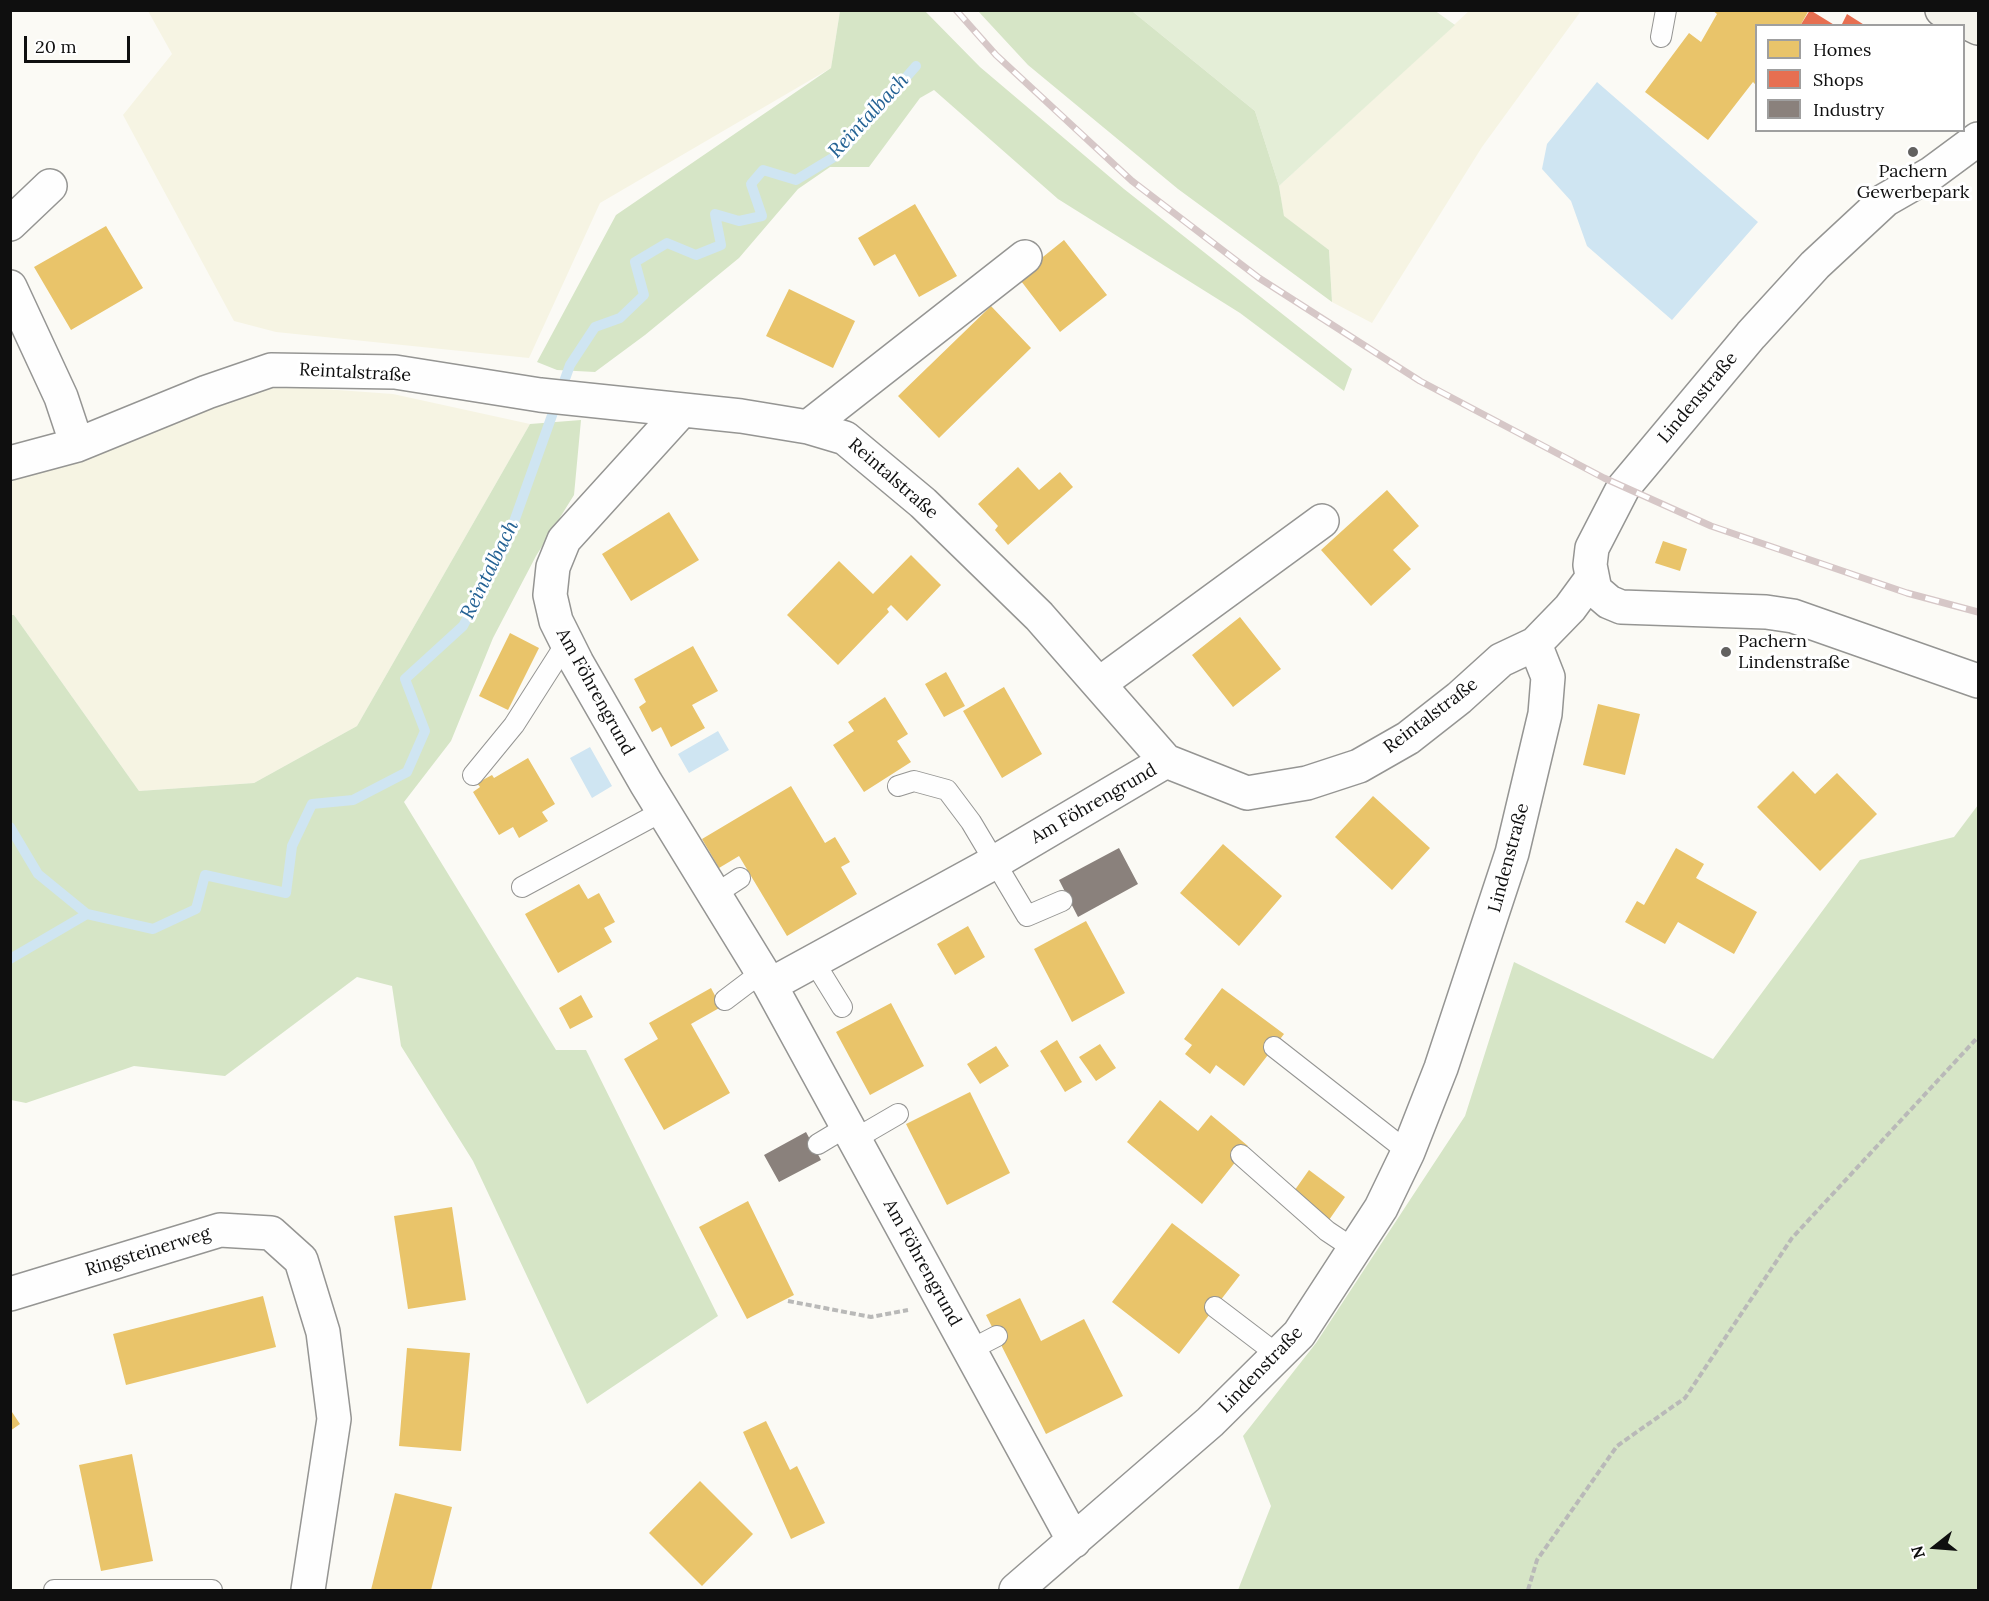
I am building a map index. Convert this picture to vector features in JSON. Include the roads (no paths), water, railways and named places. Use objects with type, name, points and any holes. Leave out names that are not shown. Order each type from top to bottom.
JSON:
[{"type":"main road","points":[[1942,10],[1978,28]]},
{"type":"street","name":"Lindenstraße","points":[[1592,578],[1592,548],[1623,488],[1751,335],[1815,265],[1885,200],[1932,172],[1978,140]]},
{"type":"street","points":[[10,224],[50,186]]},
{"type":"street","points":[[808,427],[1025,257]]},
{"type":"street","points":[[10,287],[61,397],[77,445]]},
{"type":"street","name":"Reintalstraße","points":[[10,463],[77,445],[207,392],[271,370],[395,372],[555,396],[808,427],[845,438],[922,503],[1039,616],[1166,762],[1246,793],[1307,783],[1359,766],[1408,738],[1459,698],[1501,660],[1535,644]]},
{"type":"street","name":"Am Föhrengrund","points":[[682,410],[564,540],[553,567],[550,595],[556,621],[663,811],[727,886],[766,979],[941,1297],[984,1343],[1074,1541]]},
{"type":"street","points":[[1099,684],[1322,521]]},
{"type":"street","points":[[1535,644],[1570,608],[1592,578]]},
{"type":"street","points":[[1592,578],[1595,590],[1609,602],[1622,607],[1766,612],[1793,616],[1978,681]]},
{"type":"street","name":"Lindenstraße","points":[[1016,1590],[1210,1422],[1299,1334],[1381,1208],[1408,1152],[1441,1068],[1512,853],[1545,714],[1548,677],[1535,644]]},
{"type":"street","name":"Am Föhrengrund","points":[[766,979],[813,960],[994,862],[1166,762]]},
{"type":"street","name":"Ringsteinerweg","points":[[10,1294],[220,1230],[271,1233],[301,1260],[323,1332],[334,1419],[308,1590]]},
{"type":"lane","points":[[1661,38],[1666,10]]},
{"type":"lane","points":[[474,775],[514,724],[567,642]]},
{"type":"lane","points":[[898,786],[914,781],[947,790],[1027,916],[1062,901]]},
{"type":"lane","points":[[522,887],[663,811]]},
{"type":"lane","points":[[813,960],[842,1007]]},
{"type":"lane","points":[[725,1000],[766,979]]},
{"type":"lane","points":[[1274,1047],[1408,1152]]},
{"type":"lane","points":[[818,1144],[898,1114]]},
{"type":"lane","points":[[1241,1155],[1327,1231],[1354,1249]]},
{"type":"lane","points":[[1215,1307],[1278,1355]]},
{"type":"lane","points":[[54,1590],[212,1590]]},
{"type":"water","points":[[1597,82],[1758,222],[1672,320],[1587,246],[1571,201],[1542,169],[1547,144]]},
{"type":"water","points":[[718,731],[729,750],[689,773],[678,754]]},
{"type":"water","points":[[590,747],[612,786],[592,798],[570,758]]},
{"type":"waterway","name":"Reintalbach","points":[[10,827],[38,874],[87,914],[153,929],[196,909],[205,875],[286,893],[292,846],[312,804],[353,800],[407,772],[425,731],[405,679],[463,626],[505,547],[570,365],[595,327],[620,318],[644,295],[635,262],[667,243],[696,255],[721,245],[715,214],[739,221],[762,216],[751,184],[763,170],[796,180],[839,154],[916,66]]},
{"type":"waterway","points":[[10,959],[87,914]]},
{"type":"railway","points":[[956,10],[996,55],[1132,181],[1259,278],[1420,381],[1604,478],[1711,526],[1907,593],[1978,612]]},
{"type":"place","name":"Pachern Gewerbepark","points":[[1913,152]]},
{"type":"place","name":"Pachern Lindenstraße","points":[[1726,652]]}]
